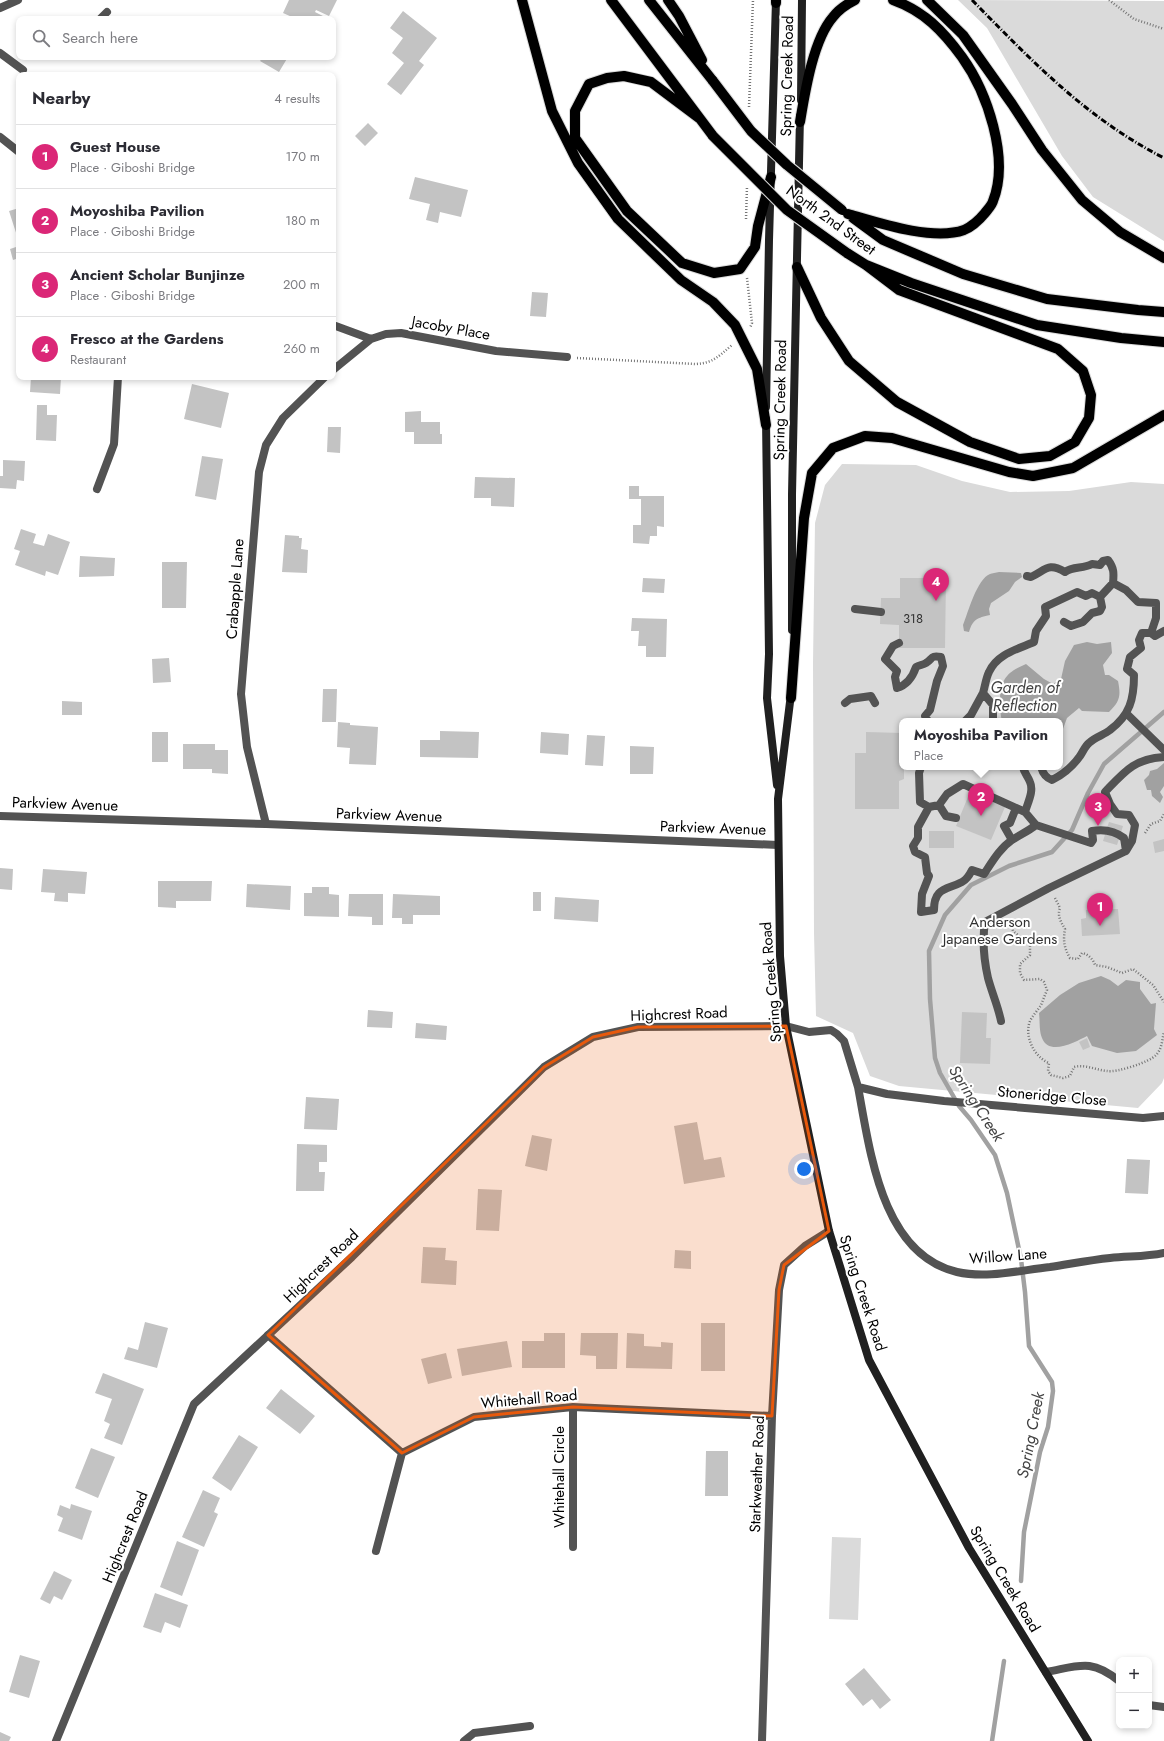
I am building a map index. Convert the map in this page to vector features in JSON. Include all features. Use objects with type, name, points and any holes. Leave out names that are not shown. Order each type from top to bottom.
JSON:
[{"type":"main road","points":[[522,0],[552,111],[578,163],[618,219],[681,280],[712,302],[735,325],[757,369],[766,425]]},
{"type":"main road","name":"North 2nd Street","points":[[611,0],[713,136],[787,210],[866,265],[911,283],[1036,325],[1121,338],[1164,342]]},
{"type":"main road","name":"North 2nd Street","points":[[649,0],[751,131],[787,164],[845,212],[883,240],[963,274],[1047,299],[1164,312]]},
{"type":"main road","points":[[668,0],[679,16],[713,81]]},
{"type":"main road","name":"Spring Creek Road","points":[[778,799],[791,698],[792,494],[802,0]]},
{"type":"main road","points":[[800,122],[806,86],[821,34],[832,17],[844,6],[855,0]]},
{"type":"main road","points":[[845,212],[894,227],[948,234],[965,230],[981,218],[993,202],[998,184],[998,158],[994,130],[987,105],[974,78],[962,58],[926,17],[908,5],[893,0]]},
{"type":"main road","points":[[927,0],[963,34],[1042,150],[1082,200],[1120,232],[1164,258]]},
{"type":"main road","name":"Spring Creek Road","points":[[776,1],[766,425],[769,654],[767,698],[778,799],[780,956],[786,1026],[829,1231],[869,1360],[969,1548],[1088,1741]]},
{"type":"main road","points":[[699,118],[651,82],[624,76],[607,78],[589,84],[575,111],[575,138],[627,211],[682,262],[714,273],[740,269],[755,247],[758,226],[771,177]]},
{"type":"main road","points":[[797,267],[821,318],[849,361],[897,402],[970,442],[1019,459],[1050,456],[1075,442],[1089,418],[1091,395],[1083,371],[1058,349],[899,290],[866,265]]},
{"type":"main road","points":[[791,698],[804,518],[812,473],[833,448],[865,436],[892,438],[1009,472],[1033,476],[1073,468],[1164,415]]},
{"type":"street","points":[[0,8],[18,0]]},
{"type":"street","points":[[103,16],[107,12]]},
{"type":"street","points":[[0,53],[23,70]]},
{"type":"street","points":[[0,138],[16,150]]},
{"type":"street","points":[[336,326],[372,339]]},
{"type":"street","name":"Jacoby Place","points":[[372,339],[386,334],[402,333],[496,351],[567,358]]},
{"type":"street","points":[[336,368],[372,339]]},
{"type":"street","points":[[97,489],[114,444],[118,380]]},
{"type":"street","name":"Crabapple Lane","points":[[266,824],[247,747],[241,694],[258,472],[266,445],[283,418],[322,380]]},
{"type":"street","points":[[1027,576],[1031,577],[1048,566],[1057,567],[1065,572],[1069,569],[1086,568],[1092,564],[1100,565],[1103,561],[1108,560],[1113,566],[1113,583],[1100,597]]},
{"type":"street","points":[[1113,583],[1126,590],[1138,602],[1156,603],[1156,618],[1151,633]]},
{"type":"street","points":[[968,718],[983,693],[989,671],[998,660],[1012,650],[1034,642],[1036,631],[1046,616],[1045,607],[1077,592],[1086,596],[1092,593],[1100,597]]},
{"type":"street","points":[[1064,622],[1071,626],[1083,622],[1092,613],[1100,611],[1102,606],[1100,597]]},
{"type":"street","points":[[855,609],[881,612]]},
{"type":"street","points":[[1042,770],[1047,778],[1052,780],[1061,775],[1074,764],[1088,743],[1130,716],[1134,692],[1134,675],[1127,668],[1130,658],[1141,648],[1139,640],[1142,633],[1151,633],[1155,636],[1164,631]]},
{"type":"street","points":[[899,643],[893,646],[885,659],[897,671],[895,677],[898,688],[903,686],[909,680],[916,667],[927,662],[930,658],[935,656],[941,657],[943,666],[937,681],[930,710],[925,716],[926,718]]},
{"type":"street","points":[[983,693],[993,706],[994,718]]},
{"type":"street","points":[[845,703],[850,699],[871,696],[875,703]]},
{"type":"street","points":[[1130,716],[1163,748]]},
{"type":"street","points":[[1001,1021],[987,974],[983,947],[983,931],[985,922],[1049,888],[1126,851],[1132,841],[1135,825],[1129,815],[1117,814],[1110,804],[1105,792],[1120,776],[1139,762],[1164,757]]},
{"type":"street","points":[[920,770],[919,773],[920,802],[929,806],[939,805],[947,794],[963,784],[1025,812],[1036,825],[1078,839],[1091,843],[1093,840],[1092,831],[1103,830],[1120,834],[1124,838],[1126,851]]},
{"type":"street","points":[[1024,770],[1025,775],[1030,782],[1032,791],[1025,812]]},
{"type":"street","points":[[939,805],[946,816],[956,818]]},
{"type":"street","points":[[929,806],[918,827],[918,838],[913,846],[915,852],[925,858],[927,873],[929,876],[922,894],[921,912],[934,910],[934,901],[937,895],[945,888],[964,882],[972,870],[984,874],[999,852],[1012,840],[1026,833],[1036,825]]},
{"type":"street","points":[[1012,840],[1004,826],[1010,822],[1016,808]]},
{"type":"street","name":"Parkview Avenue","points":[[0,816],[266,824],[778,844]]},
{"type":"street","name":"Highcrest Road","points":[[56,1741],[194,1404],[362,1247],[544,1067],[593,1037],[638,1026],[786,1026]]},
{"type":"street","points":[[786,1026],[809,1032],[831,1030],[837,1034],[844,1041],[858,1087]]},
{"type":"street","name":"Stoneridge Close","points":[[858,1087],[887,1094],[944,1101],[1143,1118],[1164,1116]]},
{"type":"street","name":"Willow Lane","points":[[858,1087],[877,1176],[886,1206],[898,1227],[916,1251],[939,1266],[957,1272],[976,1274],[999,1273],[1112,1258],[1151,1256],[1164,1253]]},
{"type":"street","name":"Starkweather Road","points":[[762,1741],[772,1416],[779,1290],[784,1265],[805,1246],[829,1231]]},
{"type":"street","points":[[268,1335],[402,1453],[376,1551]]},
{"type":"street","name":"Whitehall Road","points":[[402,1453],[474,1417],[573,1408],[772,1416]]},
{"type":"street","name":"Whitehall Circle","points":[[573,1408],[573,1547]]},
{"type":"street","points":[[1046,1672],[1085,1665],[1106,1671],[1116,1679]]},
{"type":"street","points":[[1152,1705],[1164,1707]]},
{"type":"street","points":[[464,1741],[474,1733],[530,1726]]},
{"type":"path","points":[[749,110],[753,0]]},
{"type":"path","points":[[1109,0],[1134,19],[1164,29]]},
{"type":"path","points":[[746,227],[747,180]]},
{"type":"path","points":[[567,358],[707,364],[714,360],[741,337],[749,329],[752,323],[745,262]]},
{"type":"path","points":[[1132,841],[1143,836],[1151,824],[1160,821],[1164,814]]},
{"type":"path","points":[[1049,888],[1060,908],[1058,912],[1059,918],[1065,929],[1063,937],[1065,950],[1070,958],[1078,959],[1082,953],[1086,954],[1092,959],[1095,965],[1107,967],[1122,973],[1133,969],[1153,985],[1164,1002]]},
{"type":"path","points":[[1008,909],[1013,932],[1030,945],[1030,955],[1020,964],[1020,973],[1024,980],[1040,979],[1044,982],[1047,990],[1041,1006],[1030,1020],[1029,1031],[1033,1047],[1038,1056],[1048,1063],[1048,1071],[1051,1075],[1063,1078],[1070,1076],[1074,1067],[1077,1066],[1085,1068],[1093,1067],[1108,1072],[1134,1066],[1155,1056],[1160,1049],[1164,1032]]},
{"type":"highlighted area","points":[[786,1026],[829,1231],[784,1265],[779,1290],[772,1416],[573,1407],[474,1417],[402,1453],[268,1335],[544,1067],[593,1037],[638,1027]]},
{"type":"green space","points":[[958,0],[1164,1],[1164,241],[1093,197],[1062,156],[987,28]]},
{"type":"green space","name":"Anderson Japanese Gardens","points":[[842,464],[916,465],[962,481],[1010,492],[1069,491],[1131,482],[1164,484],[1164,1078],[1162,1083],[1138,1108],[899,1086],[870,1076],[853,1033],[816,1016],[814,933],[813,663],[815,523],[825,485]]},
{"type":"green space","points":[[832,1537],[861,1538],[858,1620],[829,1619]]},
{"type":"water","points":[[999,572],[1021,573],[1022,577],[1015,582],[1009,591],[991,603],[989,609],[990,615],[976,620],[972,624],[969,632],[964,631],[963,625],[981,582],[990,574]]},
{"type":"water","name":"Garden of Reflection","points":[[1087,642],[1097,644],[1111,642],[1112,653],[1103,665],[1105,675],[1109,675],[1118,681],[1119,698],[1109,712],[1082,711],[1079,708],[1067,718],[1063,729],[1063,718],[1001,718],[1000,699],[1002,686],[1006,677],[1014,670],[1026,664],[1044,679],[1053,684],[1061,679],[1065,661],[1074,645]]},
{"type":"water","points":[[1164,763],[1164,786],[1160,792],[1163,797],[1160,803],[1152,796],[1151,790],[1147,790],[1144,780],[1149,775],[1150,771],[1157,769]]},
{"type":"water","points":[[1101,976],[1118,986],[1126,980],[1140,982],[1140,989],[1151,1004],[1156,1003],[1154,1029],[1157,1035],[1136,1051],[1117,1053],[1092,1046],[1087,1036],[1063,1046],[1057,1047],[1046,1044],[1040,1032],[1039,1013],[1060,995],[1079,983]]},
{"type":"building","points":[[289,0],[337,0],[329,16],[316,10],[315,12],[323,16],[290,16],[283,13]]},
{"type":"building","points":[[403,11],[437,38],[419,61],[424,65],[401,95],[387,84],[404,63],[392,53],[403,38],[390,28]]},
{"type":"building","points":[[261,60],[286,60],[279,72],[260,61]]},
{"type":"building","points":[[368,123],[378,133],[365,146],[355,136]]},
{"type":"building","points":[[415,177],[468,190],[461,217],[440,212],[438,223],[426,220],[430,204],[409,199]]},
{"type":"building","points":[[16,209],[16,233],[9,211]]},
{"type":"building","points":[[16,247],[16,259],[13,260],[10,249]]},
{"type":"building","points":[[532,292],[548,293],[546,317],[530,316]]},
{"type":"building","points":[[31,380],[61,380],[60,394],[30,392]]},
{"type":"building","points":[[192,384],[229,393],[221,428],[184,419]]},
{"type":"building","points":[[37,405],[47,405],[47,415],[57,415],[56,441],[36,440]]},
{"type":"building","points":[[421,411],[421,422],[440,422],[442,444],[414,444],[414,432],[405,432],[405,412]]},
{"type":"building","points":[[328,427],[341,427],[340,453],[327,452]]},
{"type":"building","points":[[202,456],[223,459],[216,500],[195,496]]},
{"type":"building","points":[[3,460],[25,461],[24,481],[17,480],[16,489],[0,488],[0,476],[3,476]]},
{"type":"building","points":[[475,477],[515,478],[514,507],[491,506],[491,498],[474,498]]},
{"type":"building","points":[[629,486],[639,486],[639,496],[664,496],[664,527],[657,526],[657,536],[650,536],[649,544],[633,543],[633,525],[641,525],[641,499],[629,499]]},
{"type":"building","points":[[21,529],[36,534],[33,543],[44,546],[48,534],[70,542],[58,575],[46,571],[45,576],[15,565],[20,551],[14,549]]},
{"type":"building","points":[[285,535],[299,536],[299,538],[302,538],[301,549],[308,550],[307,573],[282,572]]},
{"type":"building","points":[[80,556],[115,558],[114,576],[79,577]]},
{"type":"building","points":[[162,562],[187,562],[186,608],[162,608]]},
{"type":"building","points":[[643,578],[665,579],[664,593],[642,592]]},
{"type":"building","points":[[900,578],[946,578],[945,648],[899,648],[899,625],[880,624],[881,598],[900,598]]},
{"type":"building","points":[[632,618],[667,619],[666,657],[646,657],[646,646],[638,646],[639,631],[631,631]]},
{"type":"building","points":[[169,658],[171,682],[153,683],[152,659]]},
{"type":"building","points":[[323,689],[337,689],[336,722],[322,722]]},
{"type":"building","points":[[62,701],[82,702],[82,715],[62,715]]},
{"type":"building","points":[[338,722],[350,723],[350,725],[378,727],[376,765],[349,764],[350,748],[337,747]]},
{"type":"building","points":[[440,731],[479,732],[478,758],[420,757],[420,740],[440,740]]},
{"type":"building","points":[[152,732],[168,732],[168,762],[152,762]]},
{"type":"building","points":[[541,732],[569,734],[568,755],[540,753]]},
{"type":"building","points":[[866,732],[899,733],[899,770],[904,770],[904,779],[899,781],[899,809],[855,809],[855,753],[866,753]]},
{"type":"building","points":[[587,735],[605,736],[603,766],[585,765]]},
{"type":"building","points":[[183,744],[215,744],[215,750],[228,750],[228,774],[212,773],[212,769],[183,769]]},
{"type":"building","points":[[630,746],[654,747],[653,774],[630,774]]},
{"type":"building","points":[[970,792],[1005,807],[991,840],[956,826]]},
{"type":"building","points":[[1109,822],[1123,826],[1117,845],[1103,841]]},
{"type":"building","points":[[929,831],[954,831],[954,848],[929,848]]},
{"type":"building","points":[[1164,839],[1164,851],[1155,853],[1153,842]]},
{"type":"building","points":[[0,868],[13,869],[12,890],[0,889]]},
{"type":"building","points":[[43,869],[87,872],[85,894],[68,893],[68,902],[54,901],[55,893],[41,892]]},
{"type":"building","points":[[158,881],[212,881],[211,901],[176,901],[176,908],[158,907]]},
{"type":"building","points":[[247,884],[291,886],[290,910],[246,907]]},
{"type":"building","points":[[312,887],[329,887],[329,894],[339,895],[339,917],[304,916],[304,893],[312,893]]},
{"type":"building","points":[[533,892],[541,892],[541,911],[533,911]]},
{"type":"building","points":[[349,894],[383,894],[383,925],[372,925],[372,917],[348,916]]},
{"type":"building","points":[[393,894],[440,896],[440,915],[413,915],[413,924],[402,924],[402,918],[392,918]]},
{"type":"building","points":[[555,897],[599,900],[598,922],[554,919]]},
{"type":"building","points":[[1118,909],[1120,934],[1082,936],[1081,919],[1086,918],[1086,910]]},
{"type":"building","points":[[368,1010],[393,1012],[392,1028],[367,1027]]},
{"type":"building","points":[[962,1012],[987,1013],[986,1038],[991,1038],[990,1064],[960,1063]]},
{"type":"building","points":[[416,1023],[447,1026],[446,1040],[415,1038]]},
{"type":"building","points":[[1087,1038],[1090,1047],[1083,1050],[1079,1042]]},
{"type":"building","points":[[306,1097],[339,1099],[337,1130],[304,1129]]},
{"type":"building","points":[[697,1122],[704,1160],[721,1157],[725,1177],[684,1184],[674,1126]]},
{"type":"building","points":[[532,1135],[552,1139],[547,1171],[525,1166]]},
{"type":"building","points":[[297,1144],[327,1145],[327,1162],[319,1162],[319,1172],[325,1172],[324,1191],[296,1191]]},
{"type":"building","points":[[1127,1159],[1150,1160],[1148,1194],[1125,1193]]},
{"type":"building","points":[[478,1189],[502,1190],[499,1231],[476,1230]]},
{"type":"building","points":[[423,1247],[446,1248],[445,1260],[457,1261],[456,1285],[421,1283]]},
{"type":"building","points":[[675,1250],[691,1251],[691,1269],[674,1268]]},
{"type":"building","points":[[145,1322],[168,1328],[157,1368],[124,1359],[128,1347],[138,1350]]},
{"type":"building","points":[[701,1323],[725,1323],[725,1371],[701,1371]]},
{"type":"building","points":[[544,1333],[565,1333],[565,1368],[522,1368],[522,1341],[544,1341]]},
{"type":"building","points":[[581,1333],[618,1333],[617,1369],[596,1369],[596,1356],[580,1355]]},
{"type":"building","points":[[627,1333],[644,1334],[644,1346],[661,1347],[661,1342],[673,1343],[672,1369],[626,1368]]},
{"type":"building","points":[[507,1341],[512,1367],[462,1376],[457,1349]]},
{"type":"building","points":[[446,1353],[452,1378],[428,1384],[421,1359]]},
{"type":"building","points":[[103,1373],[144,1389],[122,1445],[104,1438],[110,1424],[104,1421],[112,1399],[95,1393]]},
{"type":"building","points":[[281,1389],[315,1416],[300,1434],[266,1408]]},
{"type":"building","points":[[239,1435],[258,1447],[231,1491],[212,1478]]},
{"type":"building","points":[[91,1448],[115,1457],[98,1498],[75,1488]]},
{"type":"building","points":[[706,1451],[728,1451],[728,1496],[705,1496]]},
{"type":"building","points":[[203,1490],[220,1498],[214,1512],[218,1514],[204,1547],[182,1537]]},
{"type":"building","points":[[71,1504],[92,1511],[82,1540],[58,1531],[63,1518],[57,1515],[60,1505],[70,1509]]},
{"type":"building","points":[[177,1541],[199,1550],[182,1596],[160,1587]]},
{"type":"building","points":[[54,1571],[72,1580],[62,1600],[54,1596],[50,1604],[40,1599]]},
{"type":"building","points":[[155,1593],[188,1605],[180,1628],[165,1622],[161,1633],[143,1627]]},
{"type":"building","points":[[20,1655],[40,1661],[29,1698],[9,1692]]},
{"type":"building","points":[[864,1668],[891,1700],[880,1709],[872,1699],[863,1706],[845,1684]]},
{"type":"building","points":[[0,1732],[11,1737],[9,1741],[0,1741]]},
{"type":"waterway","name":"Spring Creek","points":[[1021,1581],[1024,1532],[1040,1452],[1048,1427],[1053,1391],[1052,1382],[1029,1346],[1021,1259],[1007,1193],[995,1155],[971,1120],[959,1106],[940,1073],[935,1058],[930,999],[929,951],[945,915],[971,885],[1009,866],[1052,852],[1072,830],[1088,793],[1104,764],[1164,712]]},
{"type":"waterway","name":"Spring Creek","points":[[992,1741],[1004,1661]]},
{"type":"railway","points":[[972,0],[1039,67],[1085,107],[1136,142],[1164,158]]},
{"type":"place","name":"Fresco at the Gardens","points":[[936,601]]},
{"type":"place","name":"Moyoshiba Pavilion","points":[[981,816]]},
{"type":"place","name":"Ancient Scholar Bunjinze","points":[[1098,826]]},
{"type":"place","name":"Guest House","points":[[1100,926]]}]
